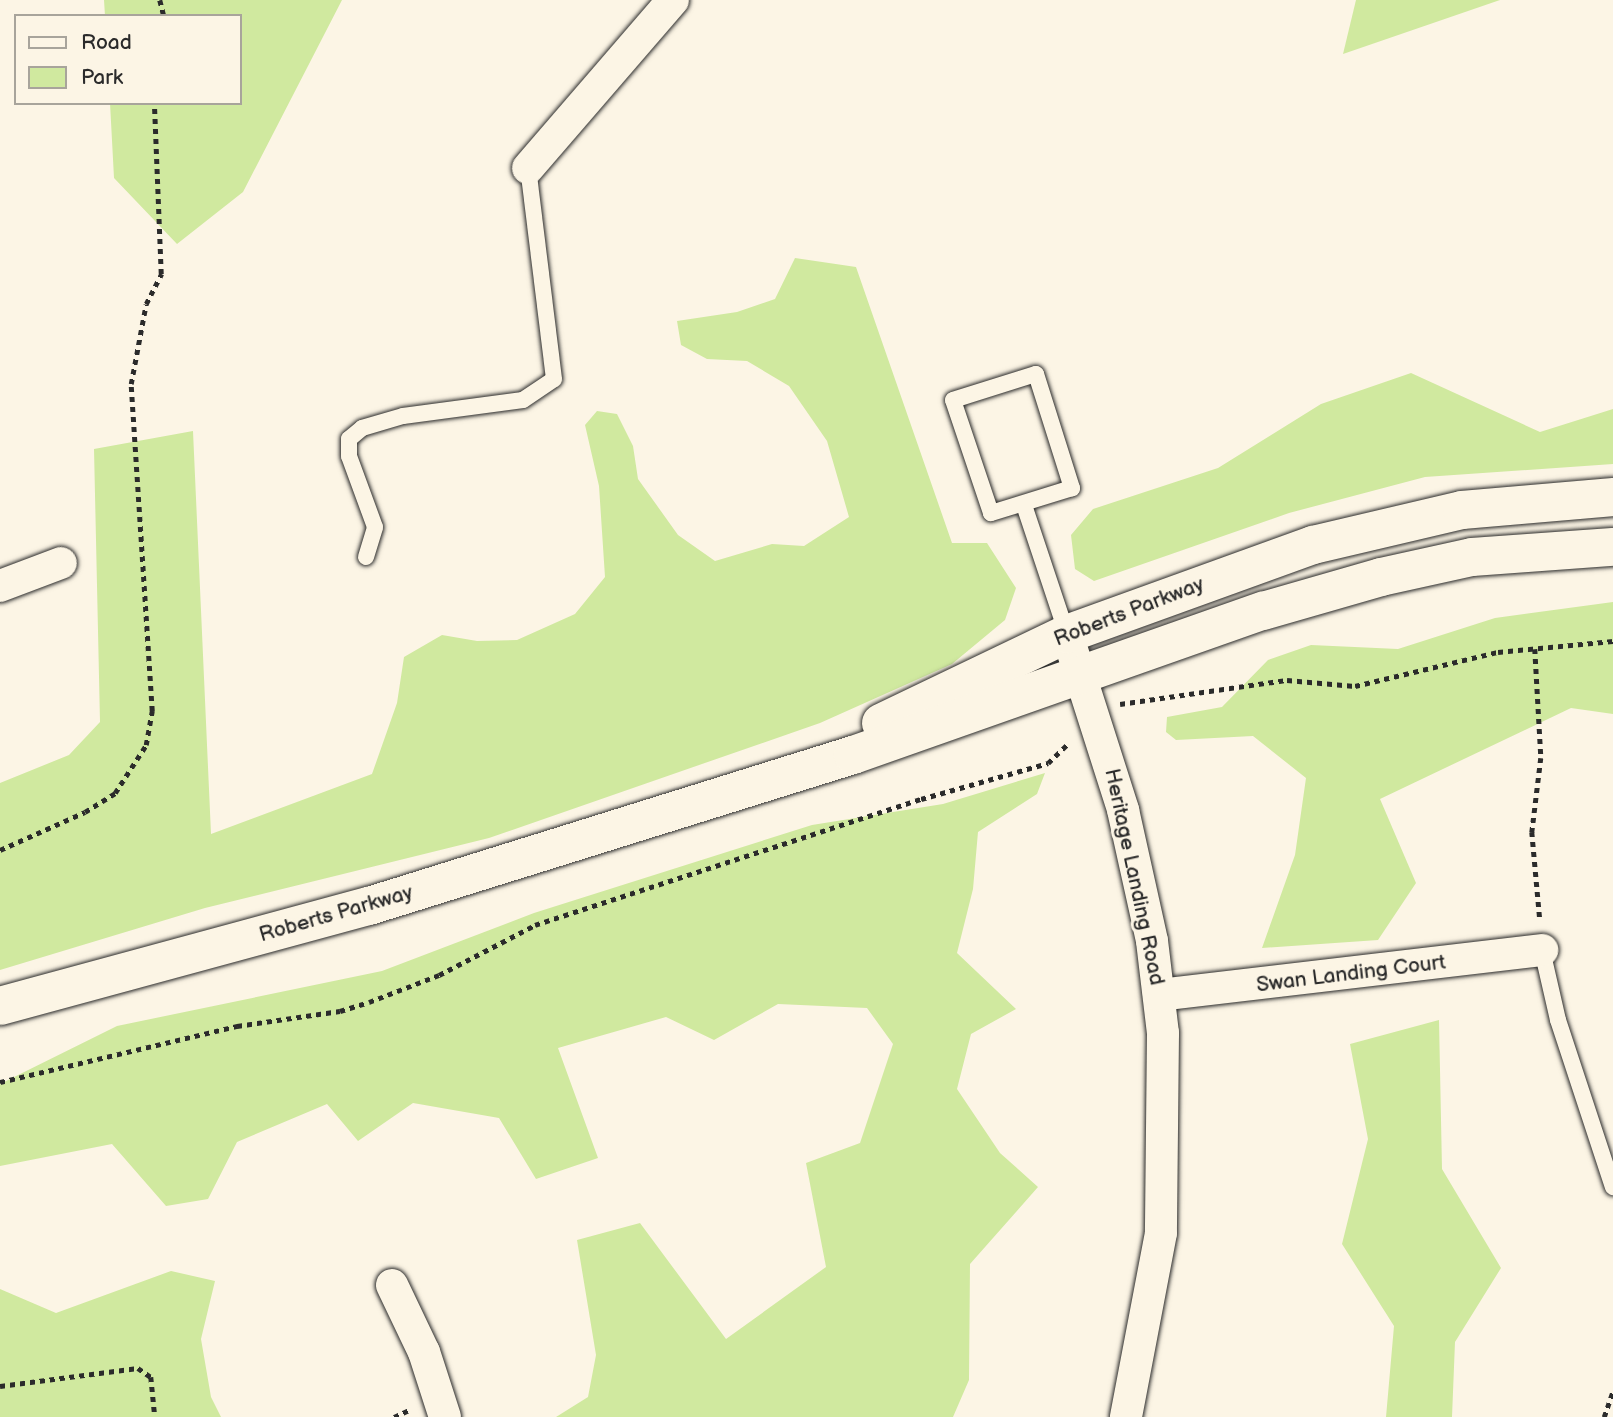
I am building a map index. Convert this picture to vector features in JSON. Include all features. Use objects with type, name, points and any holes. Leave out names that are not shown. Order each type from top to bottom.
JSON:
[{"type":"main road","name":"Roberts Parkway","points":[[669,809],[866,730],[1067,634],[1265,561],[1395,524],[1462,510],[1613,497]]},
{"type":"main road","name":"Roberts Parkway","points":[[0,1006],[369,906],[669,809],[853,755],[1263,611],[1381,577],[1472,557],[1613,547]]},
{"type":"street","points":[[528,167],[673,0]]},
{"type":"street","points":[[0,586],[61,563]]},
{"type":"street","name":"Heritage Landing Road","points":[[1067,634],[1082,674],[1123,810],[1160,995],[1165,1111],[1161,1233],[1153,1298],[1126,1417]]},
{"type":"street","name":"Swan Landing Court","points":[[1160,995],[1542,950]]},
{"type":"street","points":[[392,1285],[424,1352],[445,1417]]},
{"type":"lane","points":[[366,558],[375,527],[349,456],[349,439],[362,428],[403,416],[523,400],[554,379],[528,167]]},
{"type":"lane","points":[[1037,374],[1072,488],[1024,505],[990,513],[953,400],[1037,374]]},
{"type":"lane","points":[[1024,505],[1067,634]]},
{"type":"lane","points":[[1542,950],[1558,1020],[1613,1187]]},
{"type":"path","points":[[0,850],[85,812],[115,793],[146,745],[152,711],[131,384],[146,304],[161,274],[154,105]]},
{"type":"path","points":[[0,1082],[237,1026],[340,1011],[369,1002],[439,975],[535,925],[910,802],[1048,763],[1098,725],[1123,701],[1156,701],[1287,680],[1355,686],[1498,652],[1613,642]]},
{"type":"path","points":[[1535,649],[1541,758],[1532,832],[1542,950]]},
{"type":"path","points":[[0,1386],[138,1368],[150,1377],[155,1417]]},
{"type":"path","points":[[1604,1417],[1613,1391]]},
{"type":"path","points":[[394,1417],[408,1410]]},
{"type":"green space","points":[[104,0],[342,0],[243,192],[177,244],[114,178],[110,105],[242,105],[242,14],[105,14]]},
{"type":"green space","points":[[1356,0],[1500,0],[1343,54]]},
{"type":"green space","points":[[795,258],[856,267],[952,543],[987,543],[1016,588],[1005,620],[952,664],[820,723],[489,838],[205,908],[0,970],[0,783],[69,755],[100,722],[94,449],[193,431],[211,834],[372,774],[397,703],[404,657],[442,635],[477,641],[517,640],[575,614],[605,577],[599,486],[585,425],[597,411],[617,414],[633,446],[638,479],[678,535],[715,561],[772,544],[804,546],[849,517],[827,441],[789,386],[747,361],[707,359],[681,345],[677,321],[737,312],[775,299]]},
{"type":"green space","points":[[1411,373],[1540,432],[1613,409],[1613,464],[1425,477],[1289,513],[1094,581],[1075,569],[1071,535],[1093,509],[1218,468],[1321,404]]},
{"type":"green space","points":[[1613,602],[1613,714],[1571,708],[1380,799],[1416,883],[1378,940],[1262,948],[1295,855],[1306,778],[1253,736],[1176,740],[1166,732],[1167,717],[1222,707],[1268,660],[1311,645],[1398,649],[1495,618]]},
{"type":"green space","points":[[1045,773],[1037,794],[978,832],[973,889],[957,953],[1016,1009],[971,1034],[957,1089],[1000,1153],[1038,1187],[970,1264],[969,1380],[953,1417],[556,1417],[588,1397],[596,1355],[577,1240],[640,1223],[726,1339],[826,1267],[806,1163],[860,1143],[893,1044],[867,1008],[778,1004],[714,1040],[666,1017],[558,1048],[598,1158],[536,1179],[499,1118],[413,1103],[358,1141],[327,1104],[237,1142],[208,1199],[166,1206],[112,1144],[0,1166],[0,1084],[117,1026],[382,971],[534,913],[812,825],[943,804]]},
{"type":"green space","points":[[1439,1020],[1442,1169],[1501,1268],[1455,1342],[1452,1417],[1386,1417],[1394,1326],[1342,1244],[1368,1139],[1350,1044]]},
{"type":"green space","points":[[171,1271],[215,1281],[201,1339],[211,1397],[221,1417],[0,1417],[0,1289],[56,1313]]}]
